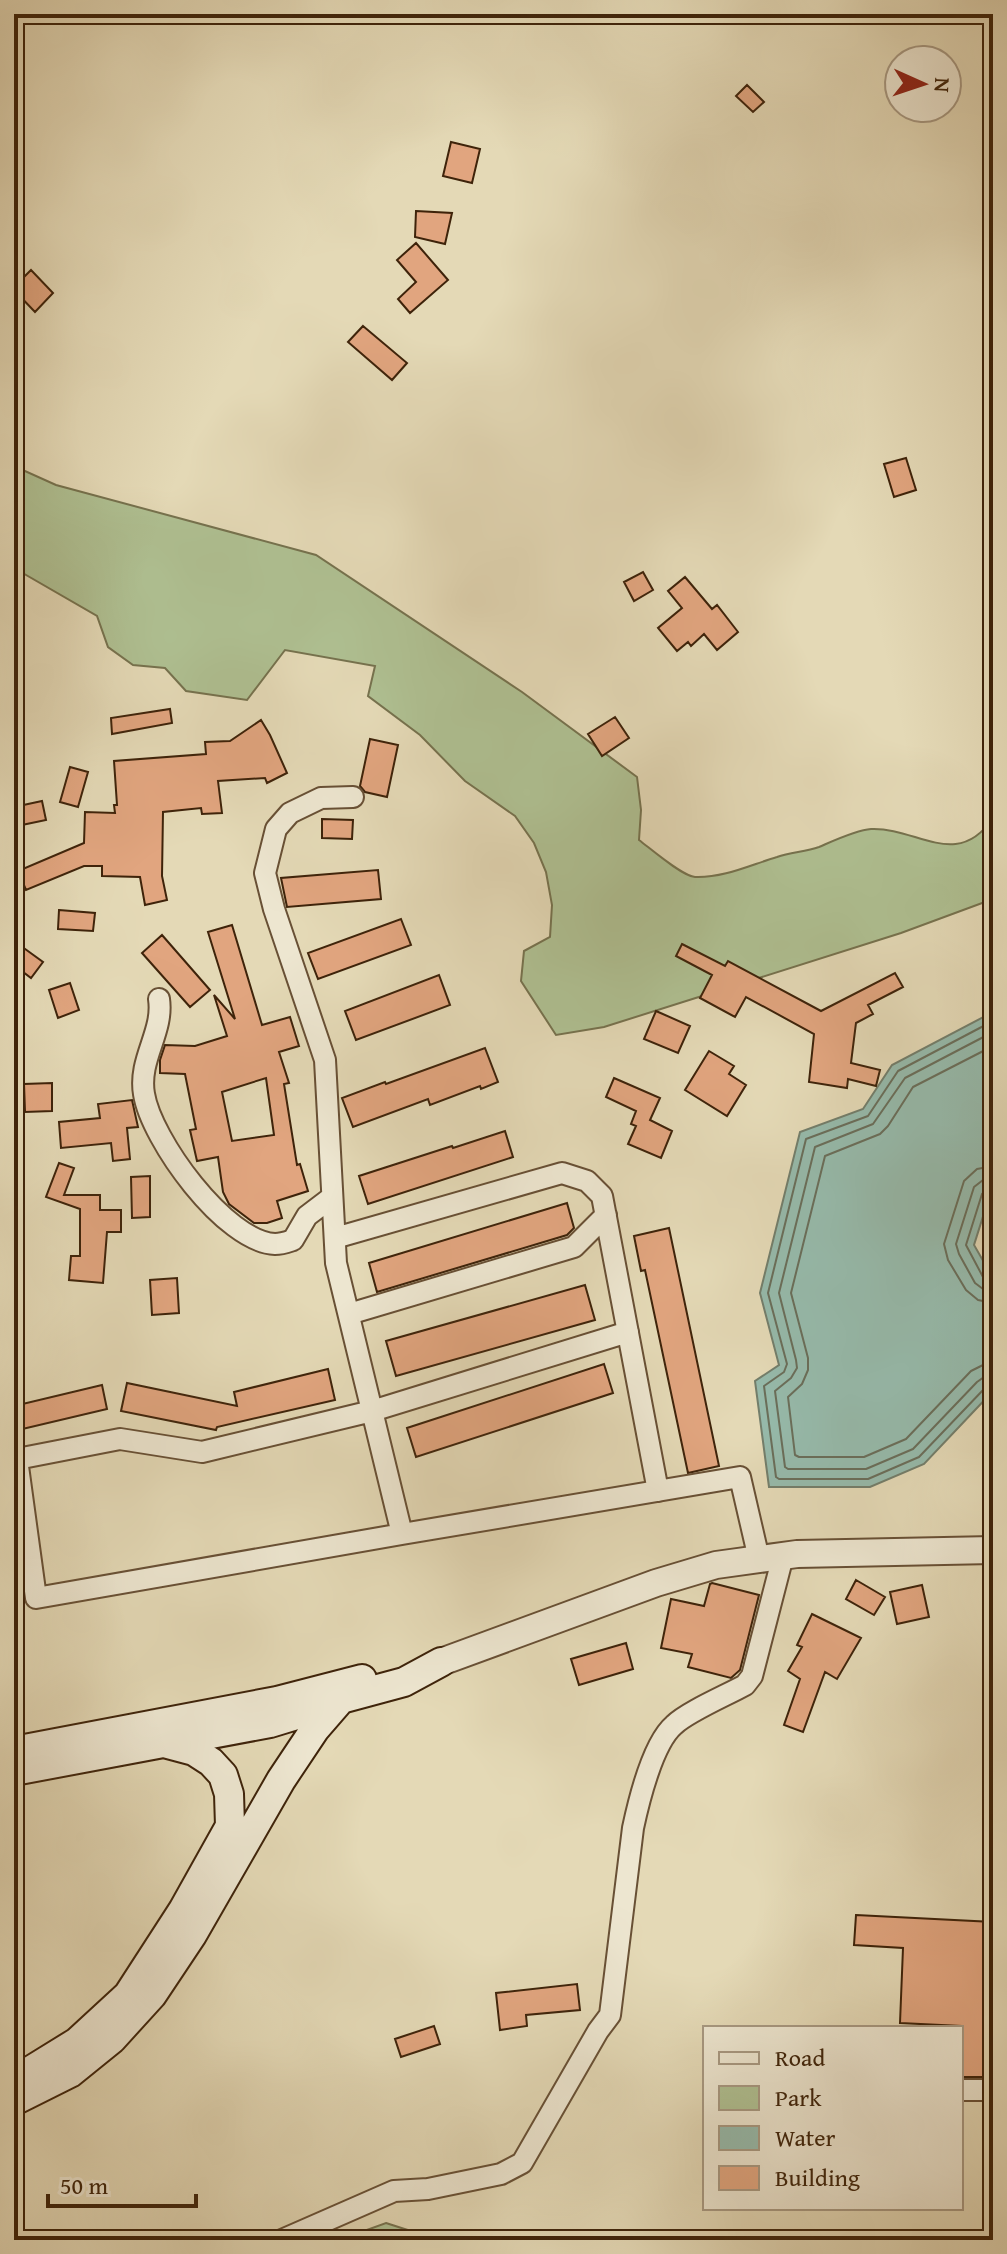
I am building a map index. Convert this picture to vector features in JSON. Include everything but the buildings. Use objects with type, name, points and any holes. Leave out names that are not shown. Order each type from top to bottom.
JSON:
[{"type":"main road","points":[[14,1771],[270,1723],[404,1682],[441,1662]]},
{"type":"main road","points":[[14,1751],[277,1701],[441,1662]]},
{"type":"main road","points":[[14,2101],[70,2073],[112,2039],[152,1995],[192,1935],[281,1780],[315,1729],[341,1699]]},
{"type":"main road","points":[[14,2077],[30,2071],[77,2042],[128,1995],[183,1910],[230,1826],[229,1794],[223,1775],[194,1751],[164,1743]]},
{"type":"street","points":[[353,797],[321,798],[290,813],[276,829],[265,873],[274,909],[325,1060],[336,1263],[402,1534]]},
{"type":"street","points":[[159,999],[160,1019],[145,1066],[144,1094],[150,1118],[205,1200],[240,1230],[273,1244],[293,1240],[307,1216],[332,1197]]},
{"type":"street","points":[[335,1238],[562,1173],[587,1181],[602,1196],[658,1491]]},
{"type":"street","points":[[349,1314],[574,1247],[606,1215]]},
{"type":"street","points":[[282,2240],[394,2191],[428,2189],[501,2174],[522,2163],[610,2015],[633,1828],[661,1740],[675,1723],[745,1685],[752,1676],[771,1558],[740,1477],[36,1598],[17,1459],[120,1439],[202,1452],[372,1411],[628,1332]]},
{"type":"street","points":[[441,1662],[656,1583],[716,1565],[771,1558],[888,1551],[993,1550]]},
{"type":"street","points":[[963,2090],[993,2090]]},
{"type":"green space","points":[[14,470],[25,471],[56,485],[316,555],[522,692],[637,777],[641,810],[639,840],[689,875],[706,877],[727,873],[782,855],[814,849],[871,829],[888,830],[936,843],[965,842],[979,834],[993,818],[993,899],[901,933],[604,1027],[556,1035],[521,981],[524,951],[550,937],[552,905],[546,872],[534,843],[515,816],[465,781],[420,735],[368,696],[375,666],[285,650],[247,700],[186,691],[165,668],[133,665],[108,647],[97,616],[14,568]]},
{"type":"green space","points":[[386,2223],[420,2234],[427,2240],[339,2240]]},
{"type":"water","points":[[993,1012],[993,1185],[974,1245],[993,1278],[993,1391],[924,1464],[870,1487],[769,1487],[755,1381],[779,1365],[760,1293],[800,1132],[863,1109],[892,1065]]}]
